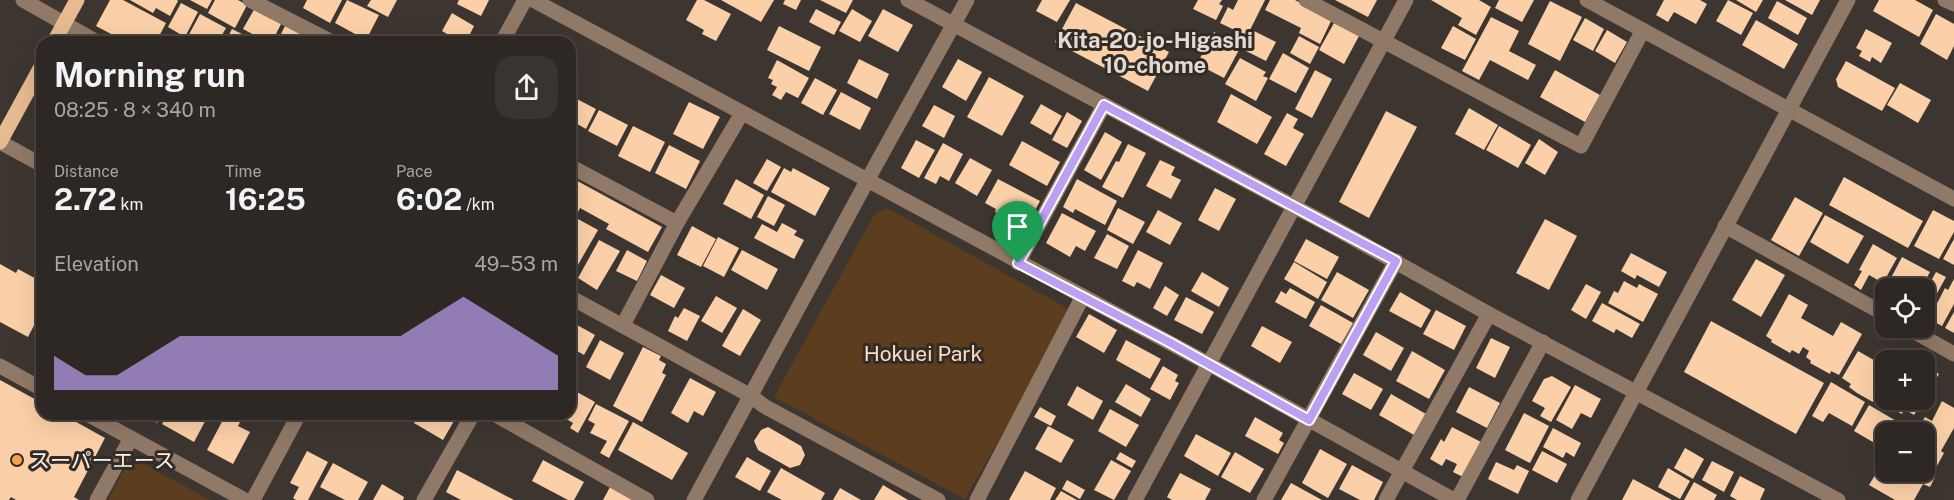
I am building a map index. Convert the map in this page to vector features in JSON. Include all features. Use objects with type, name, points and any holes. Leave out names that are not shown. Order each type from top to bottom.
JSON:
[{"type":"main road","points":[[57,36],[77,0]]},
{"type":"main road","points":[[0,142],[36,76]]},
{"type":"street","points":[[23,0],[86,36]]},
{"type":"street","points":[[250,0],[320,36]]},
{"type":"street","points":[[505,36],[525,0]]},
{"type":"street","points":[[533,0],[1209,364],[1455,500],[1543,342]]},
{"type":"street","points":[[908,0],[1838,500]]},
{"type":"street","points":[[694,500],[967,0]]},
{"type":"street","points":[[1306,0],[1581,146],[1643,30]]},
{"type":"street","points":[[1135,500],[1406,0]]},
{"type":"street","points":[[1589,0],[1954,199]]},
{"type":"street","points":[[1578,500],[1848,0]]},
{"type":"street","points":[[1945,0],[1954,4]]},
{"type":"street","points":[[1018,263],[1104,105]]},
{"type":"street","points":[[622,325],[677,223],[742,113]]},
{"type":"street","points":[[0,142],[36,162]]},
{"type":"street","points":[[576,169],[677,223]]},
{"type":"street","points":[[1725,226],[1875,309]]},
{"type":"street","points":[[1264,500],[1396,261]]},
{"type":"street","points":[[977,500],[1083,296]]},
{"type":"street","points":[[576,300],[938,500]]},
{"type":"street","points":[[1386,500],[1489,314]]},
{"type":"street","points":[[1926,338],[1954,354]]},
{"type":"street","points":[[0,366],[36,386]]},
{"type":"street","points":[[98,420],[244,500]]},
{"type":"street","points":[[253,500],[296,420]]},
{"type":"street","points":[[424,500],[469,420]]},
{"type":"street","points":[[505,420],[647,500]]},
{"type":"street","points":[[97,500],[131,438]]},
{"type":"green space","name":"Hokuei Park","points":[[887,208],[1072,311],[965,499],[774,397],[875,213]]},
{"type":"green space","points":[[138,461],[210,500],[108,500],[128,463]]},
{"type":"building","points":[[110,0],[123,0],[166,23],[159,36],[115,36],[96,26]]},
{"type":"building","points":[[130,0],[178,1],[170,16],[156,8],[153,13]]},
{"type":"building","points":[[190,0],[212,0],[207,9]]},
{"type":"building","points":[[215,0],[238,0],[247,5],[235,28],[208,13]]},
{"type":"building","points":[[307,0],[342,0],[330,23],[303,8]]},
{"type":"building","points":[[347,0],[379,15],[368,36],[359,36],[335,23]]},
{"type":"building","points":[[371,0],[397,0],[388,17],[367,6]]},
{"type":"building","points":[[459,0],[489,0],[481,16],[457,4]]},
{"type":"building","points":[[697,0],[704,0],[731,14],[716,41],[702,34],[704,30],[686,20]]},
{"type":"building","points":[[721,0],[774,0],[761,22]]},
{"type":"building","points":[[785,0],[801,0],[796,10],[783,4]]},
{"type":"building","points":[[820,0],[853,0],[846,13]]},
{"type":"building","points":[[1042,0],[1070,0],[1057,22],[1036,11]]},
{"type":"building","points":[[1198,0],[1222,0],[1219,4],[1223,6],[1216,20],[1193,9]]},
{"type":"building","points":[[1238,0],[1265,0],[1247,36],[1220,23],[1228,7],[1233,10]]},
{"type":"building","points":[[1270,0],[1295,0],[1332,19],[1320,44],[1299,33],[1301,28],[1265,10]]},
{"type":"building","points":[[1335,0],[1377,0],[1368,17]]},
{"type":"building","points":[[1431,0],[1479,0],[1491,7],[1476,35],[1458,25],[1462,18]]},
{"type":"building","points":[[1499,0],[1534,0],[1522,22],[1495,8]]},
{"type":"building","points":[[1664,0],[1700,0],[1707,4],[1696,24],[1674,12],[1668,22],[1656,15]]},
{"type":"building","points":[[1728,0],[1753,13],[1741,35],[1716,21]]},
{"type":"building","points":[[1736,0],[1763,0],[1756,12]]},
{"type":"building","points":[[1785,0],[1820,0],[1812,15]]},
{"type":"building","points":[[1879,0],[1915,0],[1933,10],[1919,37],[1873,11]]},
{"type":"building","points":[[1550,1],[1582,17],[1560,61],[1528,44]]},
{"type":"building","points":[[1777,1],[1807,18],[1798,35],[1768,18]]},
{"type":"building","points":[[181,3],[198,12],[186,36],[168,27]]},
{"type":"building","points":[[1076,3],[1147,40],[1150,36],[1158,40],[1155,45],[1169,52],[1148,91],[1055,42]]},
{"type":"building","points":[[256,6],[283,20],[275,36],[256,36],[243,29]]},
{"type":"building","points":[[816,9],[841,22],[834,35],[809,22]]},
{"type":"building","points":[[852,9],[872,21],[860,42],[839,31]]},
{"type":"building","points":[[883,9],[913,25],[898,52],[868,36]]},
{"type":"building","points":[[452,13],[474,26],[469,36],[451,36],[442,31]]},
{"type":"building","points":[[200,14],[226,28],[221,36],[188,36]]},
{"type":"building","points":[[1936,14],[1954,24],[1954,46],[1947,60],[1920,44]]},
{"type":"building","points":[[1491,17],[1519,31],[1509,51],[1536,65],[1528,80],[1490,60],[1479,80],[1462,71]]},
{"type":"building","points":[[1585,18],[1604,29],[1593,51],[1573,40]]},
{"type":"building","points":[[1756,20],[1798,44],[1784,69],[1742,45]]},
{"type":"building","points":[[1334,23],[1359,36],[1344,64],[1319,50]]},
{"type":"building","points":[[285,26],[304,36],[280,36]]},
{"type":"building","points":[[779,26],[821,47],[809,71],[767,50]]},
{"type":"building","points":[[1453,26],[1476,39],[1465,60],[1441,48]]},
{"type":"building","points":[[232,29],[246,36],[228,36]]},
{"type":"building","points":[[1866,29],[1892,43],[1881,63],[1872,57],[1870,62],[1859,56],[1862,51],[1856,48]]},
{"type":"building","points":[[1607,30],[1627,42],[1615,63],[1595,51]]},
{"type":"building","points":[[1254,31],[1276,42],[1266,61],[1244,50]]},
{"type":"building","points":[[1214,32],[1241,46],[1224,78],[1197,64]]},
{"type":"building","points":[[1299,36],[1319,47],[1310,64],[1290,53]]},
{"type":"building","points":[[1283,53],[1309,68],[1296,93],[1269,79]]},
{"type":"building","points":[[1240,58],[1266,72],[1263,76],[1268,78],[1256,101],[1225,84]]},
{"type":"building","points":[[859,59],[889,74],[877,99],[847,83]]},
{"type":"building","points":[[958,59],[982,72],[966,101],[942,87]]},
{"type":"building","points":[[777,60],[809,78],[798,98],[786,92],[781,100],[772,95],[777,87],[771,84],[773,80],[768,78]]},
{"type":"building","points":[[1846,61],[1895,88],[1882,111],[1838,87],[1836,79]]},
{"type":"building","points":[[1315,70],[1332,79],[1312,118],[1295,109]]},
{"type":"building","points":[[1555,70],[1600,95],[1585,122],[1540,97]]},
{"type":"building","points":[[989,77],[1024,96],[1002,136],[967,117]]},
{"type":"building","points":[[815,78],[837,90],[823,115],[801,103]]},
{"type":"building","points":[[1900,83],[1931,100],[1918,123],[1887,105]]},
{"type":"building","points":[[841,92],[871,108],[860,130],[829,114]]},
{"type":"building","points":[[1231,94],[1272,117],[1257,144],[1217,122]]},
{"type":"building","points":[[576,99],[596,109],[586,129],[576,123]]},
{"type":"building","points":[[689,102],[720,117],[703,149],[673,134]]},
{"type":"building","points":[[1041,104],[1062,116],[1051,135],[1030,123]]},
{"type":"building","points":[[934,105],[955,116],[944,138],[922,126]]},
{"type":"building","points":[[1469,108],[1498,125],[1484,150],[1455,134]]},
{"type":"building","points":[[599,110],[628,125],[617,146],[588,131]]},
{"type":"building","points":[[1386,111],[1417,127],[1369,218],[1339,202]]},
{"type":"building","points":[[1067,112],[1082,121],[1067,148],[1052,140]]},
{"type":"building","points":[[1287,113],[1298,119],[1293,128],[1304,134],[1286,166],[1264,154]]},
{"type":"building","points":[[633,126],[665,142],[650,172],[618,156]]},
{"type":"building","points":[[1499,126],[1531,145],[1518,168],[1486,150]]},
{"type":"building","points":[[1105,132],[1122,142],[1101,180],[1084,170]]},
{"type":"building","points":[[1539,139],[1558,152],[1545,175],[1525,163]]},
{"type":"building","points":[[916,140],[935,150],[919,178],[901,168]]},
{"type":"building","points":[[1022,141],[1060,162],[1047,186],[1009,165]]},
{"type":"building","points":[[943,143],[963,154],[949,181],[940,176],[936,184],[924,178]]},
{"type":"building","points":[[1128,144],[1146,153],[1123,198],[1102,187]]},
{"type":"building","points":[[669,145],[700,161],[686,189],[655,173]]},
{"type":"building","points":[[970,158],[992,170],[977,196],[955,183]]},
{"type":"building","points":[[767,159],[781,167],[767,191],[753,183]]},
{"type":"building","points":[[1160,160],[1175,167],[1171,175],[1181,180],[1171,199],[1146,186]]},
{"type":"building","points":[[784,168],[791,172],[793,168],[830,188],[815,216],[771,192]]},
{"type":"building","points":[[1844,177],[1923,221],[1908,248],[1829,205]]},
{"type":"building","points":[[736,179],[764,195],[751,219],[723,204]]},
{"type":"building","points":[[998,179],[1040,201],[1024,231],[1004,221],[1005,217],[985,203]]},
{"type":"building","points":[[1077,179],[1117,201],[1105,225],[1075,209],[1073,213],[1063,207]]},
{"type":"building","points":[[576,180],[662,227],[648,252],[606,229],[609,224],[580,208],[577,214]]},
{"type":"building","points":[[1215,188],[1236,199],[1219,231],[1198,220]]},
{"type":"building","points":[[768,196],[785,205],[774,226],[757,217]]},
{"type":"building","points":[[1795,197],[1823,213],[1799,256],[1771,240]]},
{"type":"building","points":[[1118,208],[1145,222],[1133,244],[1107,230]]},
{"type":"building","points":[[1158,210],[1182,223],[1170,245],[1146,232]]},
{"type":"building","points":[[1933,210],[1954,221],[1954,232],[1939,259],[1914,246]]},
{"type":"building","points":[[1062,213],[1096,231],[1085,251],[1076,246],[1070,257],[1046,243]]},
{"type":"building","points":[[1825,215],[1864,236],[1848,264],[1810,242]]},
{"type":"building","points":[[578,219],[598,230],[576,268],[576,222]]},
{"type":"building","points":[[1545,219],[1577,236],[1549,290],[1516,273]]},
{"type":"building","points":[[782,223],[797,231],[794,235],[804,240],[794,259],[754,238],[762,224],[777,232]]},
{"type":"building","points":[[692,226],[716,239],[701,267],[677,255]]},
{"type":"building","points":[[1107,234],[1129,246],[1117,269],[1094,258]]},
{"type":"building","points":[[718,237],[739,248],[724,277],[703,266]]},
{"type":"building","points":[[1306,239],[1339,257],[1327,279],[1294,261]]},
{"type":"building","points":[[1954,239],[1954,265],[1943,259]]},
{"type":"building","points":[[599,240],[620,251],[597,290],[578,278]]},
{"type":"building","points":[[1873,244],[1897,258],[1886,278],[1875,278],[1869,275],[1861,290],[1854,285],[1862,271],[1859,270]]},
{"type":"building","points":[[627,250],[647,261],[637,281],[616,271]]},
{"type":"building","points":[[742,250],[778,269],[767,290],[731,270]]},
{"type":"building","points":[[1138,250],[1163,263],[1150,289],[1137,282],[1134,287],[1122,281]]},
{"type":"building","points":[[1631,253],[1667,272],[1659,287],[1637,275],[1635,279],[1621,271]]},
{"type":"building","points":[[1902,257],[1930,272],[1927,278],[1892,276]]},
{"type":"building","points":[[1756,259],[1785,275],[1761,317],[1732,300]]},
{"type":"building","points":[[1294,262],[1327,282],[1318,299],[1284,279]]},
{"type":"building","points":[[0,264],[16,273],[18,269],[36,279],[36,322],[28,337],[0,322]]},
{"type":"building","points":[[1202,272],[1229,288],[1219,307],[1191,291]]},
{"type":"building","points":[[1337,272],[1369,290],[1353,318],[1321,300]]},
{"type":"building","points":[[1936,272],[1946,277],[1935,297],[1935,278],[1933,278]]},
{"type":"building","points":[[661,275],[685,288],[674,308],[650,295]]},
{"type":"building","points":[[1954,279],[1954,304],[1942,326],[1935,322],[1935,307],[1945,288],[1948,290]]},
{"type":"building","points":[[1624,281],[1637,288],[1639,284],[1658,294],[1643,322],[1608,303],[1614,291],[1618,293]]},
{"type":"building","points":[[1586,284],[1601,292],[1586,319],[1571,310]]},
{"type":"building","points":[[1165,286],[1179,295],[1167,316],[1153,308]]},
{"type":"building","points":[[1290,288],[1315,302],[1306,319],[1275,302],[1281,291],[1286,294]]},
{"type":"building","points":[[1400,292],[1431,310],[1421,328],[1389,311]]},
{"type":"building","points":[[1789,294],[1808,305],[1801,318],[1833,336],[1841,322],[1862,334],[1839,375],[1831,371],[1830,374],[1810,363],[1811,361],[1806,357],[1809,351],[1803,347],[1799,354],[1792,350],[1790,353],[1771,342],[1772,340],[1766,336]]},
{"type":"building","points":[[716,296],[737,308],[722,333],[701,321]]},
{"type":"building","points":[[1186,297],[1214,312],[1202,334],[1174,320]]},
{"type":"building","points":[[1602,303],[1640,324],[1632,338],[1616,329],[1614,333],[1592,321]]},
{"type":"building","points":[[1321,305],[1353,323],[1341,344],[1309,326]]},
{"type":"building","points":[[684,308],[700,316],[687,341],[668,331],[675,316],[678,318]]},
{"type":"building","points":[[743,309],[761,320],[740,356],[722,346]]},
{"type":"building","points":[[1436,310],[1466,326],[1454,350],[1423,334]]},
{"type":"building","points":[[1954,312],[1954,333],[1945,328]]},
{"type":"building","points":[[1089,314],[1117,330],[1104,353],[1076,337]]},
{"type":"building","points":[[1711,321],[1824,383],[1796,434],[1684,372]]},
{"type":"building","points":[[576,324],[595,335],[584,355],[576,350]]},
{"type":"building","points":[[1262,326],[1292,342],[1280,363],[1251,346]]},
{"type":"building","points":[[1376,332],[1404,348],[1391,371],[1363,355]]},
{"type":"building","points":[[1491,338],[1510,347],[1495,378],[1476,368]]},
{"type":"building","points":[[600,340],[624,353],[610,380],[586,367]]},
{"type":"building","points":[[1126,340],[1161,359],[1150,379],[1116,360]]},
{"type":"building","points":[[643,347],[661,356],[659,360],[666,364],[662,373],[666,375],[642,422],[613,406]]},
{"type":"building","points":[[1412,351],[1445,370],[1429,399],[1396,381]]},
{"type":"building","points":[[1858,351],[1875,361],[1875,398],[1873,402],[1849,387],[1851,384],[1842,378]]},
{"type":"building","points":[[1163,366],[1178,375],[1175,381],[1179,383],[1170,400],[1150,389]]},
{"type":"building","points":[[1354,373],[1383,389],[1371,410],[1342,394]]},
{"type":"building","points":[[1552,376],[1571,387],[1551,422],[1540,416],[1545,408],[1532,401],[1544,379]]},
{"type":"building","points":[[690,378],[716,392],[703,416],[694,411],[688,423],[671,413]]},
{"type":"building","points":[[0,380],[36,400],[36,420],[73,420],[105,438],[74,497],[79,500],[16,500],[11,497],[9,500],[0,500]]},
{"type":"building","points":[[1831,382],[1865,402],[1852,426],[1829,413],[1823,422],[1812,416]]},
{"type":"building","points":[[1126,384],[1151,399],[1141,417],[1115,402]]},
{"type":"building","points":[[1575,385],[1601,399],[1591,418],[1581,413],[1572,429],[1556,420]]},
{"type":"building","points":[[1077,386],[1103,401],[1093,420],[1067,405]]},
{"type":"building","points":[[1469,387],[1500,403],[1487,428],[1456,412]]},
{"type":"building","points":[[577,392],[595,402],[578,433],[570,428],[573,423],[568,420],[576,420]]},
{"type":"building","points":[[1391,394],[1426,414],[1414,435],[1379,415]]},
{"type":"building","points":[[1942,401],[1954,408],[1954,428],[1941,451],[1944,453],[1935,470],[1935,422],[1922,422],[1925,417],[1932,421]]},
{"type":"building","points":[[596,404],[629,421],[609,458],[600,453],[607,441],[590,433],[595,424],[588,420]]},
{"type":"building","points":[[1869,405],[1898,422],[1875,422],[1875,443],[1854,431]]},
{"type":"building","points":[[1040,407],[1056,416],[1051,426],[1034,417]]},
{"type":"building","points":[[1110,409],[1139,425],[1126,447],[1098,431]]},
{"type":"building","points":[[1906,410],[1917,410],[1914,415]]},
{"type":"building","points":[[1524,413],[1549,426],[1530,463],[1505,450]]},
{"type":"building","points":[[1255,417],[1283,433],[1279,440],[1284,443],[1278,454],[1245,436]]},
{"type":"building","points":[[164,420],[206,420],[194,442],[162,424]]},
{"type":"building","points":[[223,420],[241,420],[238,426],[250,432],[233,464],[207,450]]},
{"type":"building","points":[[416,420],[455,420],[443,440],[414,423]]},
{"type":"building","points":[[633,422],[688,453],[672,480],[618,450]]},
{"type":"building","points":[[1048,426],[1074,440],[1061,463],[1035,449]]},
{"type":"building","points":[[768,427],[801,446],[805,455],[800,465],[790,468],[758,450],[754,441],[761,430]]},
{"type":"building","points":[[1452,427],[1481,442],[1465,478],[1453,472],[1457,464],[1446,459],[1442,466],[1430,459],[1441,439],[1444,442]]},
{"type":"building","points":[[1553,428],[1581,443],[1574,457],[1566,452],[1563,458],[1543,447]]},
{"type":"building","points":[[1196,434],[1231,453],[1218,476],[1184,456]]},
{"type":"building","points":[[1685,448],[1704,459],[1693,479],[1674,468]]},
{"type":"building","points":[[1320,449],[1347,464],[1328,498],[1302,483]]},
{"type":"building","points":[[307,451],[328,462],[308,500],[296,500],[293,498],[299,487],[290,483]]},
{"type":"building","points":[[1542,451],[1567,464],[1557,483],[1532,470]]},
{"type":"building","points":[[1120,452],[1136,461],[1132,468],[1116,459]]},
{"type":"building","points":[[1235,452],[1264,469],[1250,493],[1221,477]]},
{"type":"building","points":[[747,457],[771,471],[760,491],[735,477]]},
{"type":"building","points":[[543,460],[584,482],[574,500],[568,500],[532,481]]},
{"type":"building","points":[[1111,460],[1131,471],[1114,500],[1094,490]]},
{"type":"building","points":[[1712,461],[1734,472],[1724,492],[1702,480]]},
{"type":"building","points":[[1496,462],[1514,470],[1517,465],[1529,471],[1518,494],[1488,479]]},
{"type":"building","points":[[333,463],[368,482],[358,500],[345,500],[320,487]]},
{"type":"building","points":[[1352,465],[1383,482],[1374,500],[1360,500],[1339,489]]},
{"type":"building","points":[[781,468],[825,493],[821,500],[782,500],[767,492]]},
{"type":"building","points":[[1668,468],[1690,481],[1680,499],[1658,487]]},
{"type":"building","points":[[457,470],[514,500],[461,500],[446,492]]},
{"type":"building","points":[[1025,471],[1056,488],[1050,500],[1009,500]]},
{"type":"building","points":[[1180,473],[1211,489],[1205,500],[1172,500],[1167,497]]},
{"type":"building","points":[[1875,475],[1875,482],[1932,482],[1930,487],[1923,484],[1914,500],[1895,500],[1869,485]]},
{"type":"building","points":[[1740,476],[1765,489],[1760,500],[1737,500],[1730,496]]},
{"type":"building","points":[[1633,479],[1672,500],[1622,500]]},
{"type":"building","points":[[1067,480],[1085,490],[1080,499],[1062,489]]},
{"type":"building","points":[[1694,482],[1717,495],[1714,500],[1684,500]]},
{"type":"building","points":[[1291,483],[1322,500],[1281,500]]},
{"type":"building","points":[[382,484],[404,497],[403,500],[373,500]]},
{"type":"building","points":[[883,485],[908,500],[874,500]]},
{"type":"building","points":[[610,487],[635,500],[603,500]]},
{"type":"building","points":[[840,488],[861,500],[833,500]]},
{"type":"building","points":[[1061,491],[1077,500],[1055,500]]},
{"type":"place","name":"スーパーエース","points":[[17,460]]},
{"type":"district","name":"Kita-20-jo-Higashi 10-chome","points":[[1155,52]]},
{"type":"route","points":[[1104,105],[1396,261],[1309,420],[1169,342],[1018,263],[1104,105]]}]
